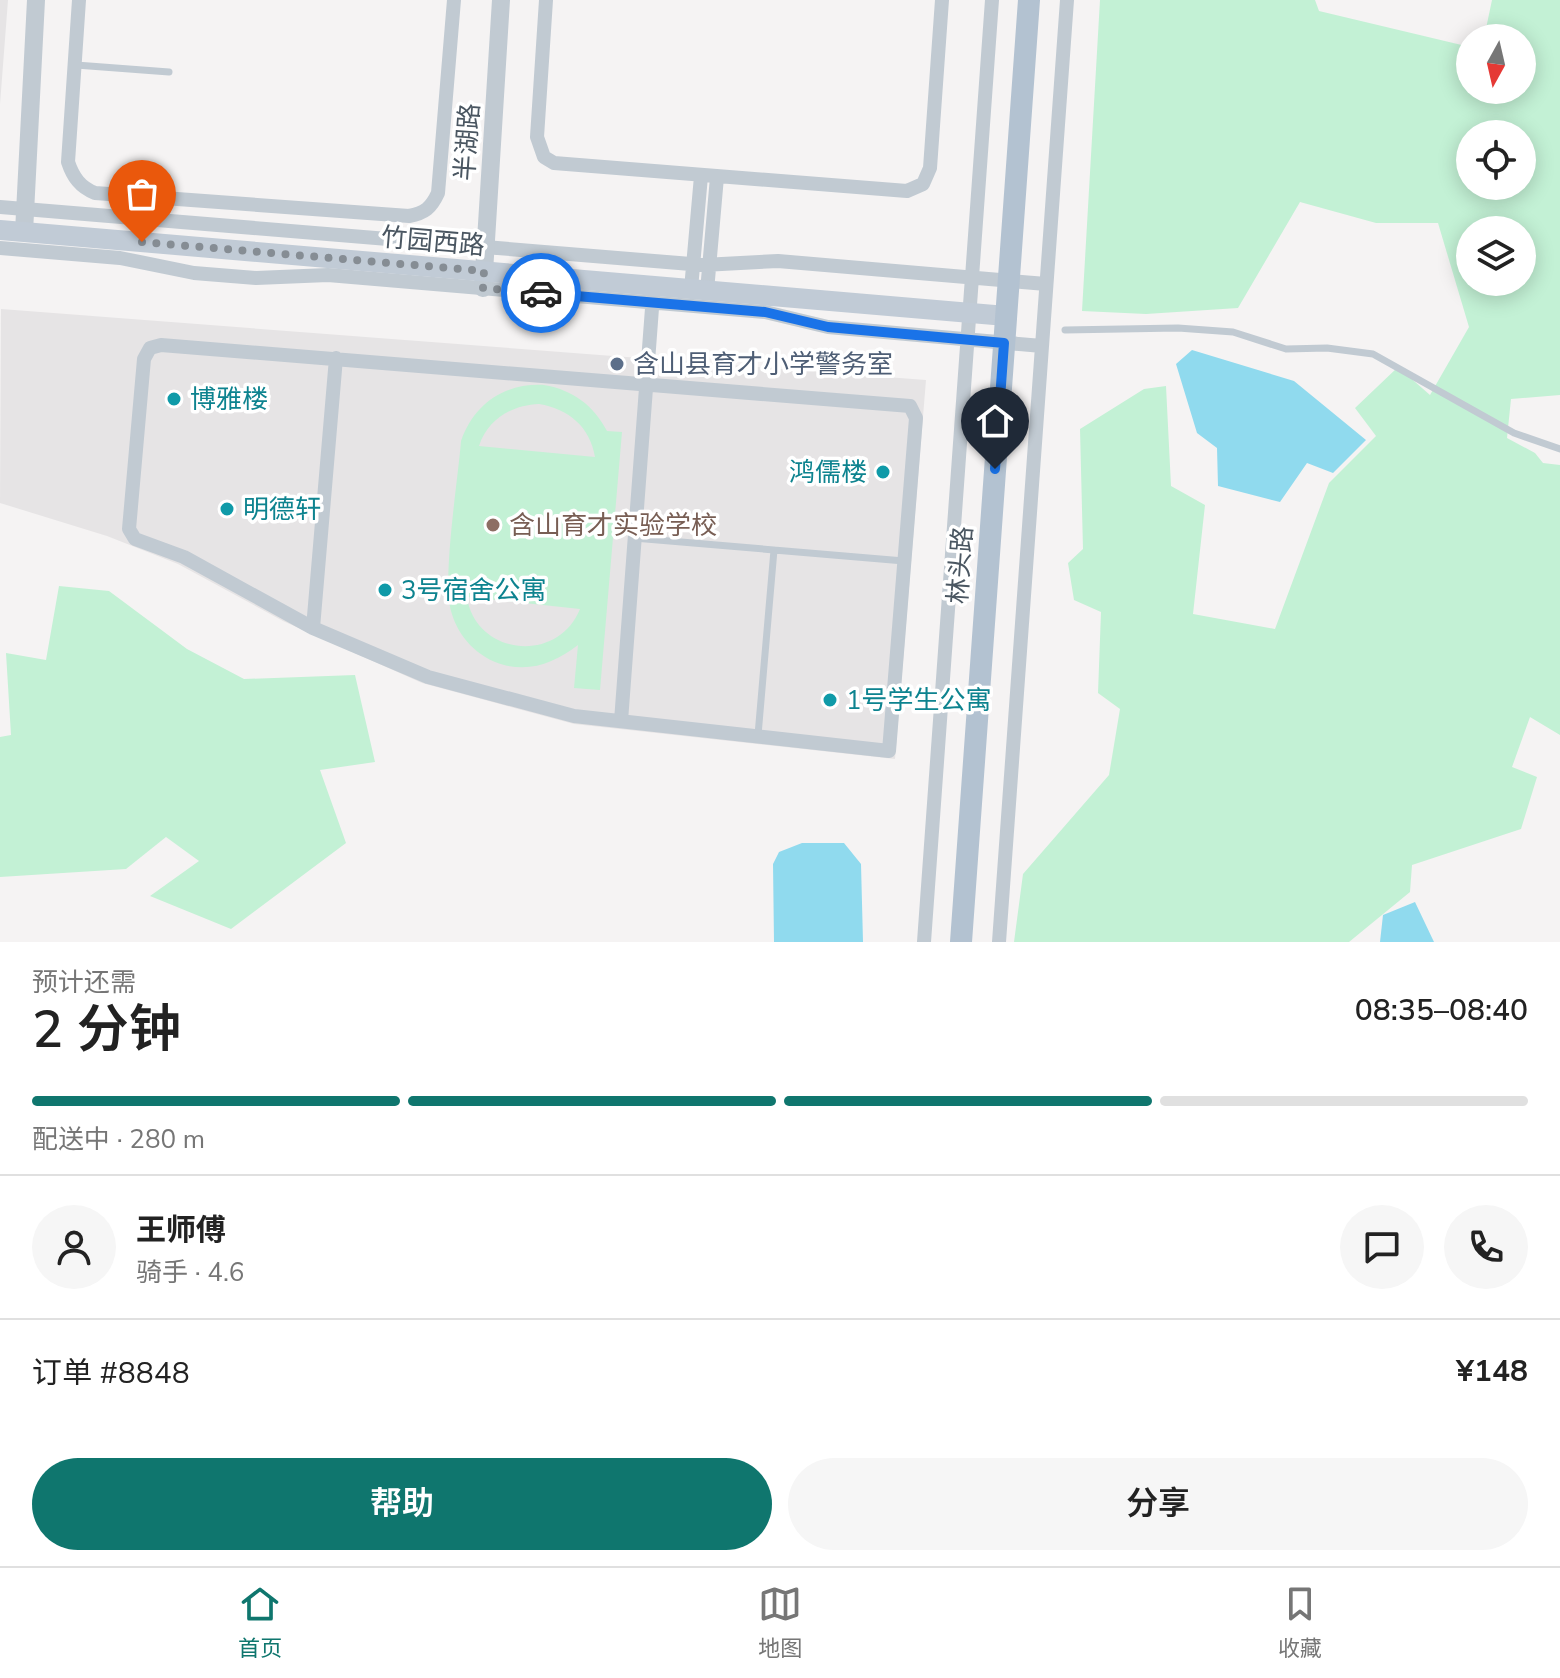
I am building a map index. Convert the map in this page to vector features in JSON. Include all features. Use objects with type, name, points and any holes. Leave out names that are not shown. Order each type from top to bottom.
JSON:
[{"type":"main road","name":"林头路","points":[[961,942],[1029,0]]},
{"type":"main road","name":"竹园西路","points":[[0,230],[171,244],[484,280],[653,286],[1006,316]]},
{"type":"street","points":[[24,232],[36,0]]},
{"type":"street","points":[[79,0],[68,162],[73,175],[85,189],[95,193],[409,216],[422,213],[432,205],[438,193],[454,0]]},
{"type":"street","name":"半湖路","points":[[484,280],[501,0]]},
{"type":"street","points":[[546,0],[537,137],[544,157],[563,167],[907,191],[923,184],[930,168],[942,0]]},
{"type":"street","points":[[924,942],[992,0]]},
{"type":"street","points":[[999,942],[1067,0]]},
{"type":"street","points":[[699,290],[693,264],[701,176]]},
{"type":"street","points":[[699,290],[709,264],[717,177]]},
{"type":"street","points":[[171,244],[174,199]]},
{"type":"street","points":[[0,207],[693,264],[778,261],[1046,284]]},
{"type":"street","points":[[0,248],[120,258],[209,274],[256,278],[328,275],[484,280],[765,312],[828,327],[1042,346]]},
{"type":"street","points":[[621,721],[653,286]]},
{"type":"street","points":[[161,345],[646,383],[910,406],[916,418],[889,751],[574,716],[428,677],[313,628],[184,557],[135,539],[130,534],[144,359],[150,348],[161,345]]},
{"type":"street","points":[[313,628],[336,358]]},
{"type":"lane","points":[[75,65],[169,72]]},
{"type":"lane","points":[[1065,330],[1178,328],[1233,332],[1286,349],[1327,348],[1373,354],[1514,433],[1560,449]]},
{"type":"lane","points":[[634,538],[904,561]]},
{"type":"lane","points":[[758,737],[774,550]]},
{"type":"shaded area","points":[[0,0],[8,0],[0,104]]},
{"type":"shaded area","name":"含山育才实验学校","points":[[1,309],[926,380],[895,759],[574,724],[422,683],[283,621],[178,564],[107,536],[0,503]]},
{"type":"green space","points":[[1100,0],[1315,0],[1319,11],[1456,44],[1456,104],[1536,104],[1536,24],[1487,24],[1492,0],[1560,0],[1560,395],[1511,399],[1507,438],[1535,453],[1543,463],[1560,465],[1560,735],[1530,717],[1512,767],[1537,777],[1521,829],[1412,865],[1410,892],[1349,942],[1014,942],[1023,874],[1109,775],[1120,709],[1098,693],[1101,612],[1074,600],[1068,563],[1083,549],[1080,429],[1144,389],[1166,386],[1171,486],[1205,505],[1193,614],[1275,629],[1329,483],[1376,436],[1355,408],[1398,367],[1430,395],[1469,327],[1460,296],[1536,296],[1536,216],[1456,216],[1456,283],[1438,223],[1376,223],[1300,202],[1238,308],[1146,314],[1082,311]]},
{"type":"green space","points":[[529,385],[554,387],[573,395],[589,406],[607,431],[622,432],[600,690],[574,688],[578,645],[543,664],[524,667],[504,665],[470,645],[451,611],[449,553],[461,441],[482,406],[504,392]],"holes":[[[539,404],[560,410],[576,421],[588,437],[595,457],[479,446],[488,428],[502,415],[520,407]],[[468,597],[580,609],[569,627],[554,639],[537,645],[519,646],[501,641],[486,632],[474,617]]]},
{"type":"green space","points":[[59,586],[109,591],[187,649],[244,679],[355,675],[375,762],[320,770],[346,843],[231,929],[150,896],[199,861],[166,837],[126,869],[0,877],[0,737],[11,735],[6,653],[46,660]]},
{"type":"water","points":[[1192,350],[1294,381],[1366,440],[1333,473],[1307,463],[1280,502],[1218,486],[1217,448],[1197,433],[1176,364]]},
{"type":"water","points":[[802,843],[844,843],[861,864],[863,942],[774,942],[773,864],[779,852]]},
{"type":"water","points":[[1415,902],[1434,942],[1380,942],[1383,915]]},
{"type":"way so far","points":[[142,242],[484,271],[483,288],[541,293]]},
{"type":"place","name":"含山县育才小学警务室","points":[[617,364]]},
{"type":"place","name":"博雅楼","points":[[174,399]]},
{"type":"place","name":"鸿儒楼","points":[[883,472]]},
{"type":"place","name":"明德轩","points":[[227,509]]},
{"type":"place","name":"含山育才实验学校","points":[[493,525]]},
{"type":"place","name":"3号宿舍公寓","points":[[385,590]]},
{"type":"place","name":"1号学生公寓","points":[[830,700]]},
{"type":"route","points":[[541,293],[765,312],[828,327],[1004,343],[995,469]]}]
